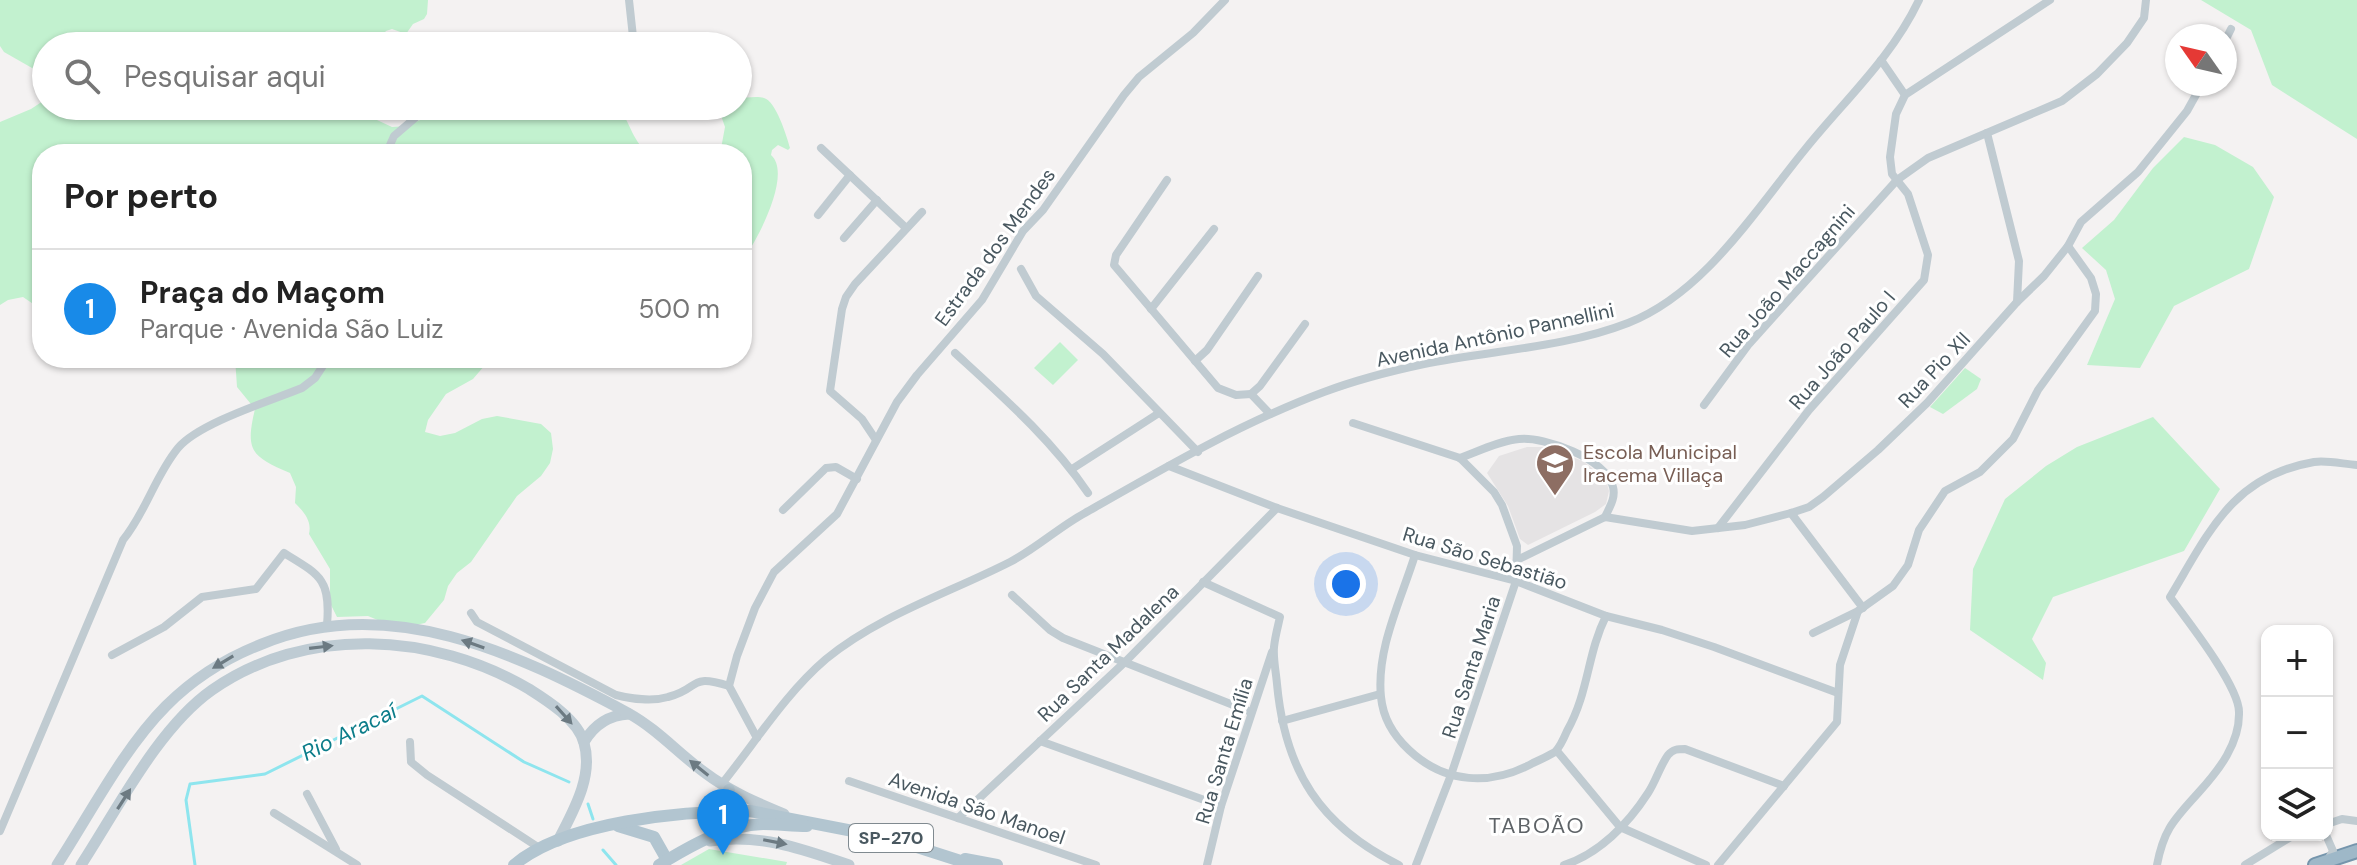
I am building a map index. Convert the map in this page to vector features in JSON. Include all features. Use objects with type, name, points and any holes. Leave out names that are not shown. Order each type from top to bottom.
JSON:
[{"type":"highway","points":[[2321,863],[2357,851]]},
{"type":"main road","points":[[57,865],[143,733],[182,691],[231,657],[296,630],[327,625],[376,622],[435,631],[555,676],[651,727],[725,787],[792,817]]},
{"type":"main road","points":[[81,865],[158,747],[188,710],[240,673],[310,647],[391,644],[460,659],[521,685],[556,706],[584,742]]},
{"type":"main road","points":[[558,841],[580,796],[584,742],[603,721],[630,714]]},
{"type":"main road","points":[[614,824],[654,837],[663,862],[718,831],[727,811],[725,787]]},
{"type":"main road","name":"SP-270","points":[[514,865],[558,841],[614,824],[727,811],[750,811],[830,825],[889,838],[973,865]]},
{"type":"main road","points":[[702,841],[750,826],[830,825]]},
{"type":"main road","points":[[702,841],[726,838],[771,840],[819,860],[849,865]]},
{"type":"main road","name":"SP-270","points":[[950,856],[997,865]]},
{"type":"street","points":[[629,0],[632,32]]},
{"type":"street","name":"Estrada dos Mendes","points":[[729,686],[755,608],[774,572],[837,514],[884,425],[917,375],[982,300],[1023,231],[1043,210],[1124,95],[1139,77],[1193,33],[1225,0]]},
{"type":"street","name":"Avenida Antônio Pannellini","points":[[725,787],[757,738],[811,674],[852,641],[916,606],[1014,560],[1082,514],[1270,414],[1329,390],[1425,364],[1597,333],[1631,322],[1668,303],[1724,251],[1808,146],[1857,91],[1906,28],[1919,0]]},
{"type":"street","points":[[1881,60],[1905,95],[2050,0]]},
{"type":"street","name":"Rua João Maccagnini","points":[[1704,405],[1749,344],[1897,180],[1928,158],[2062,101],[2097,74],[2127,43],[2144,18],[2146,0]]},
{"type":"street","name":"Rua João Paulo I","points":[[1718,528],[1809,410],[1924,280],[1928,255],[1908,194],[1892,174],[1890,157],[1896,114],[1905,95]]},
{"type":"street","name":"Rua Pio XII","points":[[1605,517],[1692,531],[1745,525],[1809,507],[1878,450],[1927,403],[2038,282],[2068,246],[2081,222],[2138,172],[2195,96]]},
{"type":"street","points":[[390,144],[394,136],[413,120]]},
{"type":"street","points":[[1987,133],[2019,261],[2017,302]]},
{"type":"street","points":[[821,148],[905,227]]},
{"type":"street","points":[[818,215],[850,175]]},
{"type":"street","points":[[1167,180],[1114,260],[1117,269],[1218,388],[1236,395],[1251,394],[1305,324]]},
{"type":"street","points":[[844,238],[877,200]]},
{"type":"street","points":[[876,440],[862,419],[830,391],[842,309],[855,284],[922,212]]},
{"type":"street","points":[[1151,309],[1214,229]]},
{"type":"street","points":[[1813,633],[1882,595],[1902,576],[1919,530],[1945,491],[1980,472],[2013,439],[2038,390],[2095,311],[2096,294],[2091,278],[2068,246]]},
{"type":"street","points":[[1021,269],[1039,299],[1103,354],[1198,452]]},
{"type":"street","points":[[1195,361],[1207,350],[1258,276]]},
{"type":"street","points":[[955,353],[1024,417],[1072,469],[1088,493]]},
{"type":"street","points":[[0,831],[123,540],[143,512],[176,450],[193,435],[302,388],[322,368]]},
{"type":"street","points":[[1251,394],[1270,414]]},
{"type":"street","points":[[1072,469],[1159,413]]},
{"type":"street","points":[[862,419],[884,425]]},
{"type":"street","name":"Rua Santa Maria","points":[[1353,423],[1460,458],[1494,492],[1517,546],[1516,581],[1451,775],[1416,865]]},
{"type":"street","points":[[1460,458],[1518,439],[1532,439],[1578,454],[1599,467],[1612,483],[1613,500],[1605,517],[1517,560]]},
{"type":"street","points":[[2157,865],[2162,840],[2175,819],[2227,757],[2237,732],[2240,709],[2228,681],[2170,597],[2212,526],[2228,505],[2246,489],[2282,472],[2315,462],[2357,465]]},
{"type":"street","name":"Rua São Sebastião","points":[[1169,466],[1277,508],[1415,555],[1516,581],[1606,616],[1714,647],[1838,693]]},
{"type":"street","points":[[783,510],[826,468],[836,467],[857,479]]},
{"type":"street","name":"Rua Santa Madalena","points":[[958,818],[1126,661],[1277,508]]},
{"type":"street","points":[[1791,513],[1860,609]]},
{"type":"street","points":[[112,655],[164,627],[202,597],[256,589],[284,553],[311,570],[325,585],[329,602],[327,625]]},
{"type":"street","points":[[1415,555],[1384,647],[1380,694],[1382,710],[1399,740],[1418,758],[1434,769],[1451,775],[1476,780],[1500,777],[1557,751],[1580,708],[1595,642],[1606,616]]},
{"type":"street","points":[[1203,582],[1280,617],[1274,647],[1282,721],[1285,737],[1307,789],[1335,822],[1360,843],[1399,865]]},
{"type":"street","points":[[1012,595],[1063,638],[1251,712]]},
{"type":"street","points":[[1718,865],[1833,730],[1839,715],[1840,665],[1860,609]]},
{"type":"street","points":[[471,613],[477,622],[616,695],[638,699],[671,697],[705,680],[729,686],[757,738]]},
{"type":"street","name":"Rua Santa Emília","points":[[1207,865],[1221,806],[1274,647]]},
{"type":"street","points":[[1282,721],[1380,694]]},
{"type":"street","points":[[1040,741],[1221,806]]},
{"type":"street","points":[[410,742],[411,762],[541,849]]},
{"type":"street","points":[[1564,865],[1599,849],[1648,793],[1669,753],[1675,749],[1685,749],[1784,786]]},
{"type":"street","points":[[1557,751],[1620,827],[1706,865]]},
{"type":"street","name":"Avenida São Manoel","points":[[849,781],[1096,865]]},
{"type":"street","points":[[307,794],[336,849]]},
{"type":"street","points":[[274,813],[336,849],[357,865]]},
{"type":"street","points":[[2333,822],[2342,819],[2357,821]]},
{"type":"street","points":[[305,833],[320,820]]},
{"type":"street","points":[[2245,865],[2284,841]]},
{"type":"street","points":[[2321,863],[2333,851],[2329,841]]},
{"type":"shaded area","name":"Escola Municipal Iracema Villaça","points":[[1527,447],[1545,447],[1583,461],[1606,480],[1609,491],[1606,504],[1595,512],[1528,545],[1520,539],[1508,506],[1487,473],[1499,456]]},
{"type":"green space","points":[[0,0],[428,0],[424,19],[413,24],[407,32],[392,29],[385,32],[32,32],[32,68],[4,52],[0,46]]},
{"type":"green space","points":[[2201,0],[2357,0],[2357,139],[2272,85],[2251,30]]},
{"type":"green space","points":[[752,97],[764,98],[773,106],[790,148],[788,150],[778,145],[772,150],[778,177],[775,192],[752,246],[752,144],[722,144],[725,127],[723,120],[752,120]]},
{"type":"green space","points":[[31,109],[32,120],[377,120],[392,127],[407,126],[420,120],[627,120],[640,144],[32,144],[32,303],[23,297],[0,305],[0,122]]},
{"type":"green space","points":[[2184,137],[2215,145],[2253,167],[2274,197],[2249,269],[2174,306],[2140,368],[2087,365],[2115,299],[2106,270],[2082,248],[2114,220],[2153,168]]},
{"type":"green space","points":[[1060,342],[1078,360],[1053,385],[1034,368]]},
{"type":"green space","points":[[236,368],[482,368],[473,379],[446,394],[428,420],[425,432],[440,436],[455,433],[482,419],[497,416],[541,424],[551,433],[553,449],[550,463],[541,476],[517,496],[471,562],[457,573],[448,586],[444,600],[425,623],[410,626],[368,616],[337,617],[330,603],[330,569],[309,534],[306,517],[295,503],[296,487],[290,473],[267,462],[254,450],[251,434],[255,409],[237,387]]},
{"type":"green space","points":[[1965,368],[1981,379],[1977,389],[1943,414],[1930,407]]},
{"type":"green space","points":[[2153,417],[2220,489],[2184,551],[2053,597],[2032,639],[2046,663],[2043,680],[1970,630],[1973,569],[2005,499],[2046,466],[2077,447]]},
{"type":"green space","points":[[709,849],[787,862],[786,865],[681,865]]},
{"type":"waterway","name":"Rio Aracaí","points":[[195,865],[186,800],[190,784],[265,774],[422,696],[524,762],[569,782]]},
{"type":"waterway","name":"Rio Aracaí","points":[[588,804],[593,819]]},
{"type":"waterway","name":"Rio Aracaí","points":[[603,850],[616,865]]},
{"type":"place","name":"Escola Municipal Iracema Villaça","points":[[1555,497]]},
{"type":"place","name":"Praça do Maçom","points":[[723,855]]},
{"type":"district","name":"TABOÃO","points":[[1537,825]]}]
